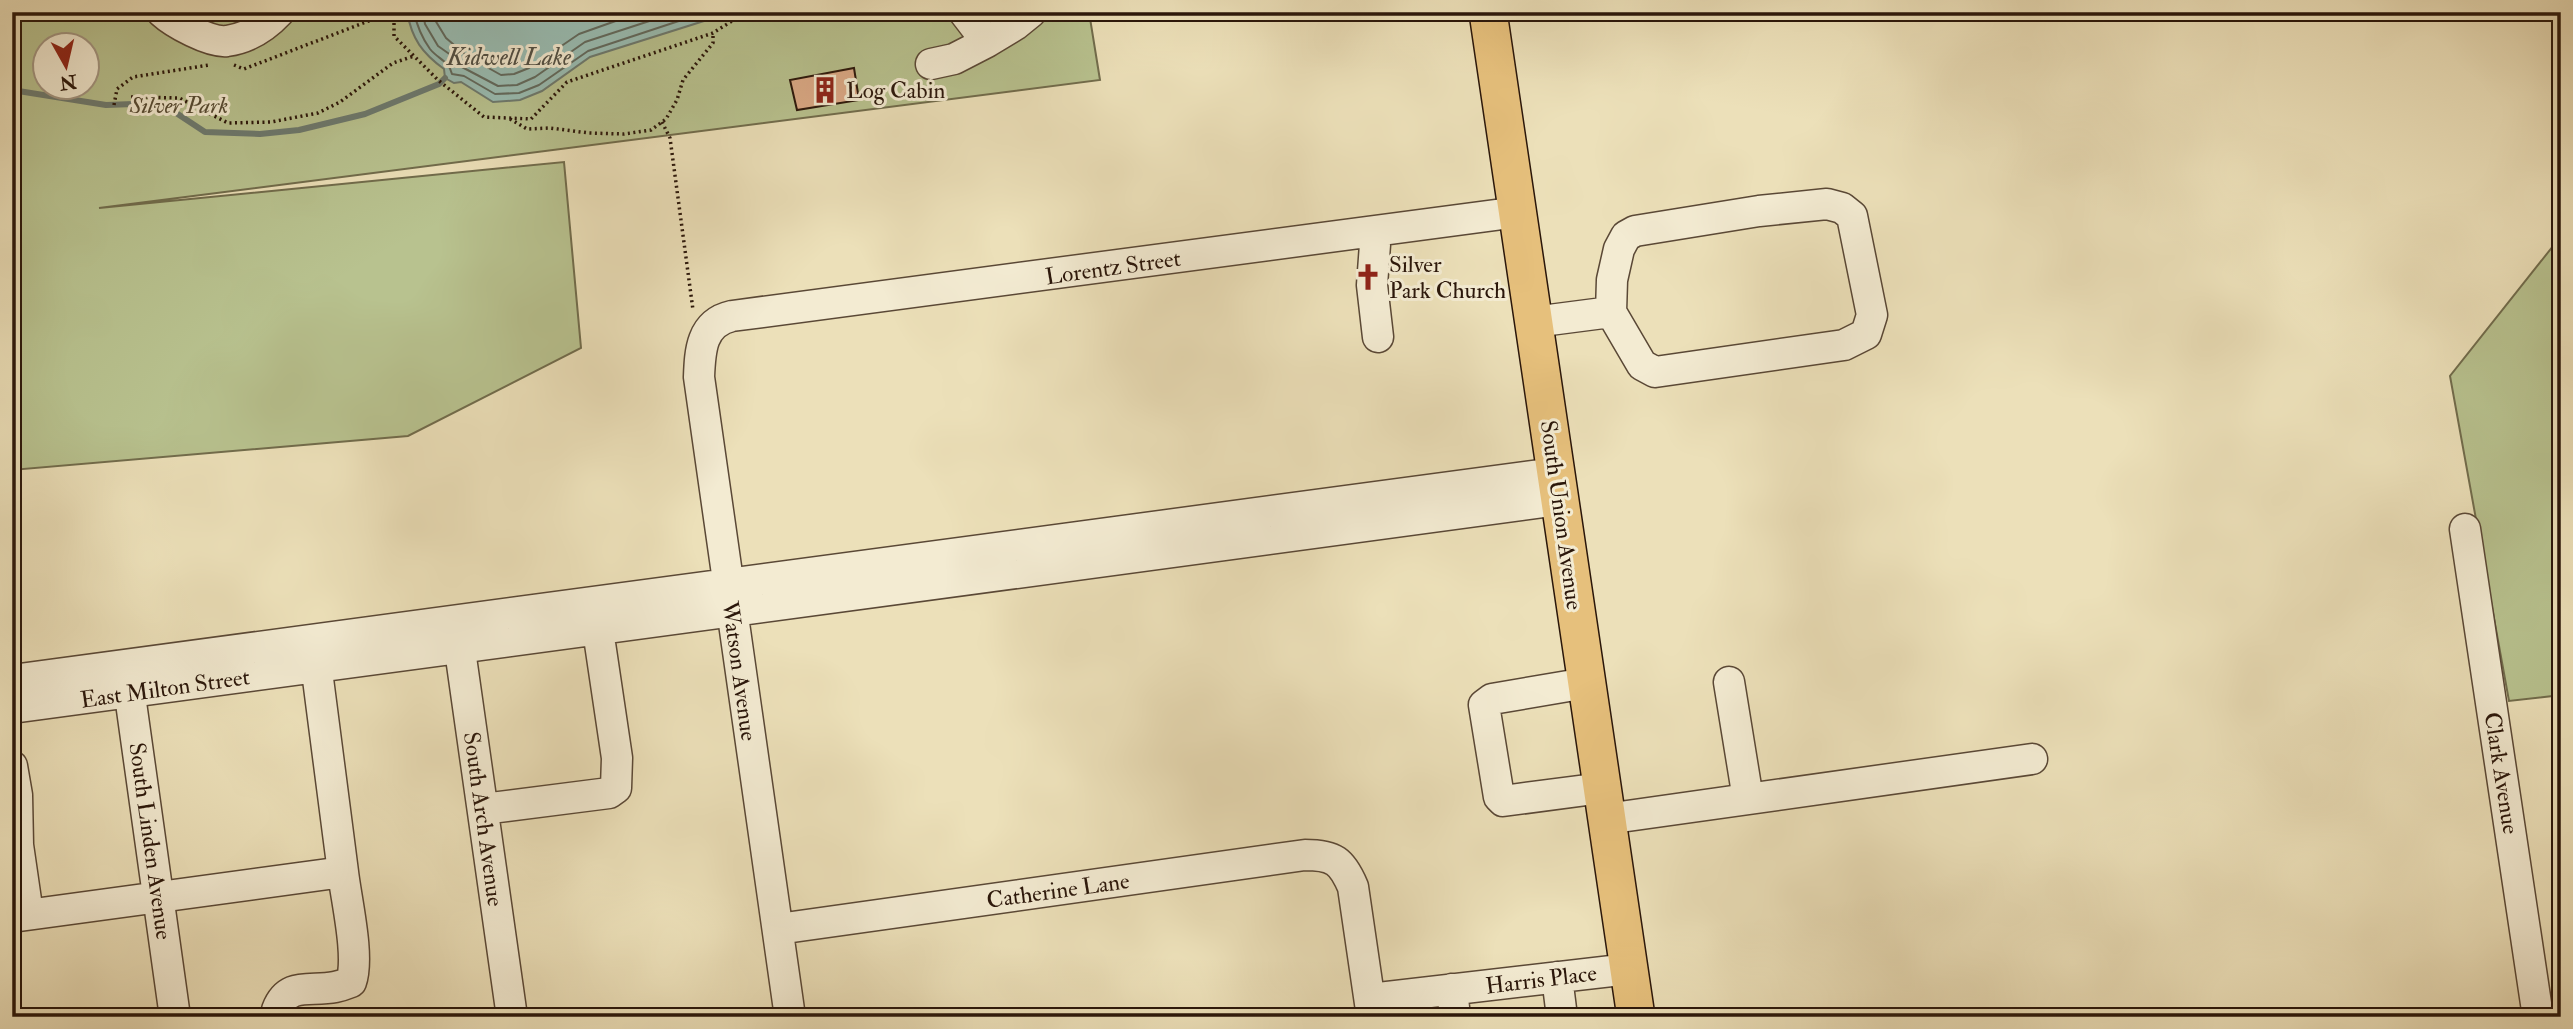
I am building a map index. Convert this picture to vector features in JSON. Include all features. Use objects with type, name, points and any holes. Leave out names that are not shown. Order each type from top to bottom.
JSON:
[{"type":"main road","name":"South Union Avenue","points":[[1488,12],[1636,1017]]},
{"type":"street","points":[[162,12],[169,19],[200,35],[225,42],[262,29],[279,12]]},
{"type":"street","points":[[964,12],[986,42]]},
{"type":"street","points":[[931,64],[954,59],[1016,25],[1031,12]]},
{"type":"street","points":[[1827,204],[1842,208],[1852,216],[1872,315],[1866,334],[1844,345],[1655,372],[1642,365],[1611,312],[1612,280],[1619,249],[1626,236],[1635,231],[1759,211],[1827,204]]},
{"type":"street","name":"Lorentz Street","points":[[702,318],[716,322],[732,316],[1518,212]]},
{"type":"street","points":[[1376,231],[1372,285],[1378,337]]},
{"type":"street","points":[[1534,322],[1611,312]]},
{"type":"street","name":"Watson Avenue","points":[[702,318],[699,377],[790,1017]]},
{"type":"street","name":"East Milton Street","points":[[12,708],[127,679],[458,635],[600,620],[730,598],[1557,486]]},
{"type":"street","name":"Clark Avenue","points":[[2465,529],[2538,1017]]},
{"type":"street","points":[[483,809],[609,793],[616,788],[617,758],[600,620]]},
{"type":"street","name":"South Arch Avenue","points":[[458,635],[512,1017]]},
{"type":"street","points":[[277,1010],[282,998],[291,991],[335,988],[351,982],[354,973],[315,654]]},
{"type":"street","name":"East Milton Street","points":[[12,680],[127,679]]},
{"type":"street","name":"South Linden Avenue","points":[[127,679],[176,1017]]},
{"type":"street","points":[[1729,682],[1748,799]]},
{"type":"street","points":[[1586,683],[1486,701],[1484,705],[1499,797],[1503,801],[1604,804],[1748,799],[2032,759]]},
{"type":"street","points":[[12,766],[17,795],[20,916],[343,872]]},
{"type":"street","name":"Catherine Lane","points":[[778,929],[1305,855],[1337,860],[1353,887],[1371,1008]]},
{"type":"street","name":"Harris Place","points":[[1371,1008],[1453,1003],[1558,977],[1629,969]]},
{"type":"street","points":[[1558,977],[1562,1017]]},
{"type":"path","points":[[244,69],[393,12],[394,36],[452,92],[484,117],[531,119],[567,82],[713,33],[746,12]]},
{"type":"path","points":[[508,118],[527,129],[550,128],[612,134],[651,130],[662,122],[677,100],[683,80],[713,43],[713,33]]},
{"type":"path","points":[[131,97],[179,98],[228,123],[271,122],[318,114],[340,102],[393,63],[414,56]]},
{"type":"path","points":[[114,104],[117,89],[133,77],[192,67]]},
{"type":"path","points":[[662,122],[670,138],[702,318]]},
{"type":"green space","name":"Silver Park","points":[[12,12],[1089,12],[1100,80],[99,208],[564,162],[581,348],[408,436],[12,470]]},
{"type":"green space","points":[[2561,236],[2561,695],[2509,701],[2450,376]]},
{"type":"water","name":"Kidwell Lake","points":[[407,12],[718,12],[707,20],[590,57],[542,91],[520,100],[493,102],[461,82],[454,83],[445,78],[444,69],[424,51],[415,38]]},
{"type":"building","name":"Log Cabin","points":[[854,68],[859,100],[797,110],[790,80]]},
{"type":"waterway","points":[[12,90],[106,105],[161,103],[205,132],[260,134],[299,130],[365,114],[439,84],[445,78]]},
{"type":"place","name":"Log Cabin","points":[[825,90]]},
{"type":"place","name":"Silver Park Church","points":[[1368,277]]}]
